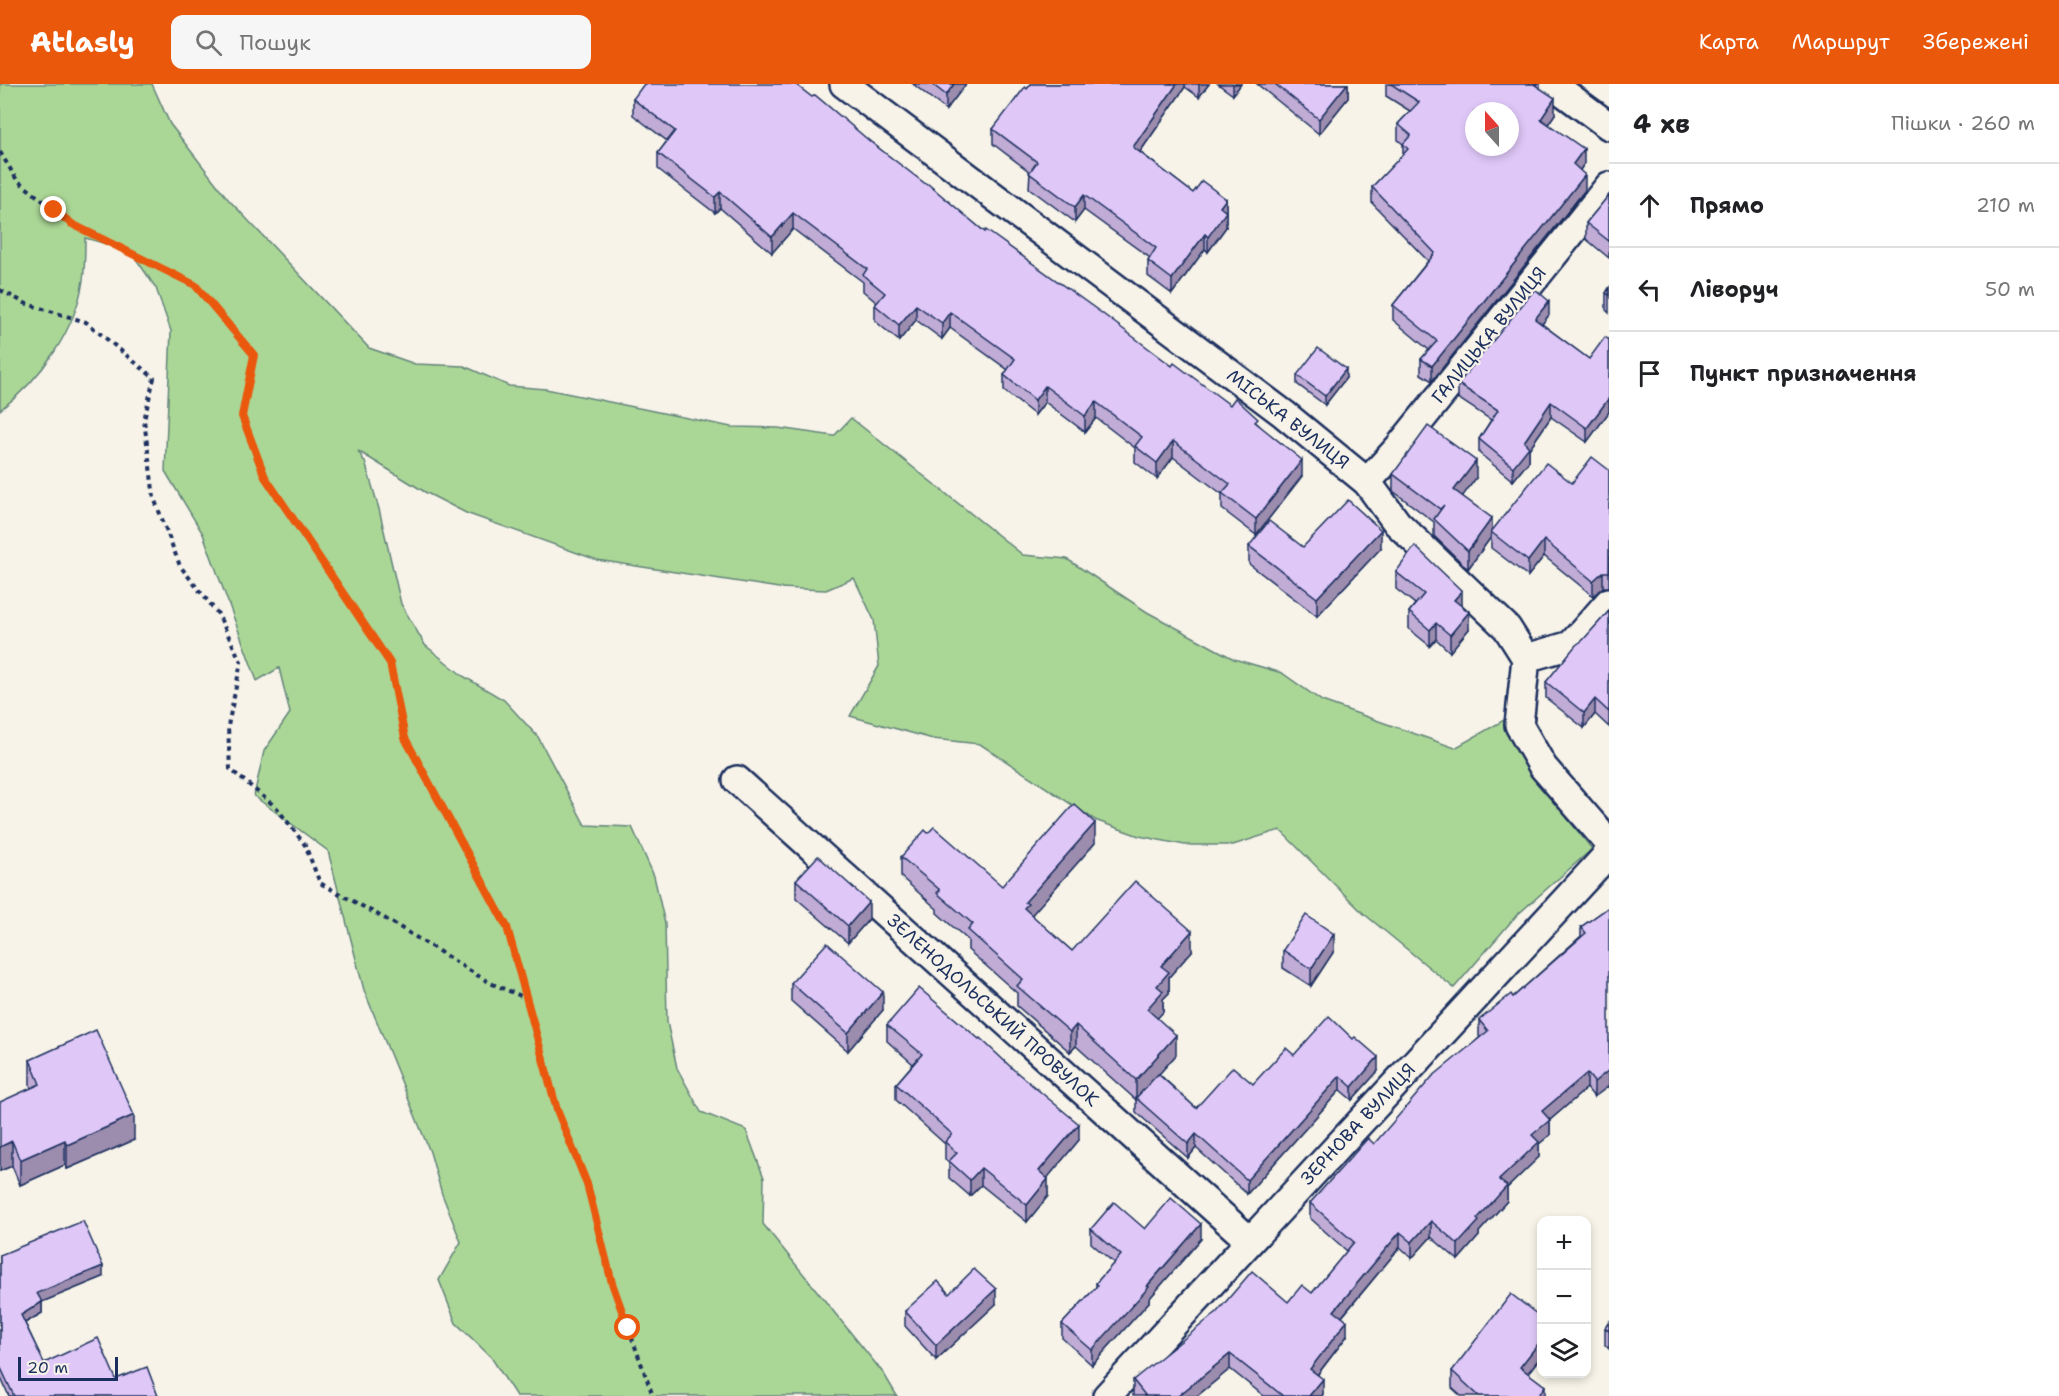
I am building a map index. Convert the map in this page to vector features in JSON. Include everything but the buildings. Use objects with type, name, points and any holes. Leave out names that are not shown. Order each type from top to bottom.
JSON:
[{"type":"street","name":"МІСЬКА ВУЛИЦЯ","points":[[844,84],[1274,407],[1367,482],[1397,523],[1507,628],[1526,658]]},
{"type":"street","points":[[1552,84],[1609,126]]},
{"type":"street","name":"ГАЛИЦЬКА ВУЛИЦЯ","points":[[1367,482],[1399,447],[1609,186]]},
{"type":"street","points":[[1609,602],[1571,645],[1526,658],[1519,725],[1543,767],[1609,843]]},
{"type":"street","name":"ЗЕЛЕНОДОЛЬСЬКИЙ ПРОВУЛОК","points":[[736,780],[1250,1240]]},
{"type":"street","name":"ЗЕРНОВА ВУЛИЦЯ","points":[[1107,1396],[1609,853]]},
{"type":"path","points":[[0,152],[17,180],[72,224],[195,285],[254,355],[242,416],[265,477],[390,663],[405,738],[507,927],[557,1110],[587,1184],[612,1283],[652,1396]]},
{"type":"path","points":[[0,290],[27,304],[86,322],[154,378],[144,420],[154,498],[180,566],[218,614],[241,662],[228,726],[230,769],[278,808],[305,845],[320,883],[393,923],[490,983],[527,998]]},
{"type":"green space","points":[[0,84],[152,84],[170,124],[228,199],[369,348],[415,364],[464,366],[509,386],[546,389],[731,427],[778,428],[834,436],[851,418],[1023,555],[1067,559],[1147,612],[1234,659],[1282,673],[1322,701],[1455,748],[1504,720],[1528,769],[1592,849],[1516,916],[1454,988],[1363,913],[1280,830],[1233,845],[1185,845],[1139,836],[1095,820],[980,744],[933,739],[850,716],[879,666],[874,620],[854,578],[826,590],[779,588],[597,560],[466,513],[425,492],[358,451],[365,462],[379,509],[401,604],[425,645],[463,676],[504,700],[538,737],[585,825],[632,827],[654,876],[665,924],[667,1022],[677,1068],[701,1112],[746,1130],[764,1178],[763,1224],[884,1374],[897,1396],[516,1396],[491,1357],[456,1323],[439,1280],[461,1242],[442,1194],[430,1152],[364,990],[328,851],[254,796],[264,751],[290,713],[279,668],[257,681],[203,534],[165,471],[171,331],[156,288],[130,250],[85,238],[84,275],[73,317],[42,369],[15,398],[0,410]]},
{"type":"route","points":[[54,210],[72,224],[195,285],[254,355],[242,416],[265,477],[390,663],[405,738],[507,927],[557,1110],[587,1184],[612,1283],[628,1328]]}]
